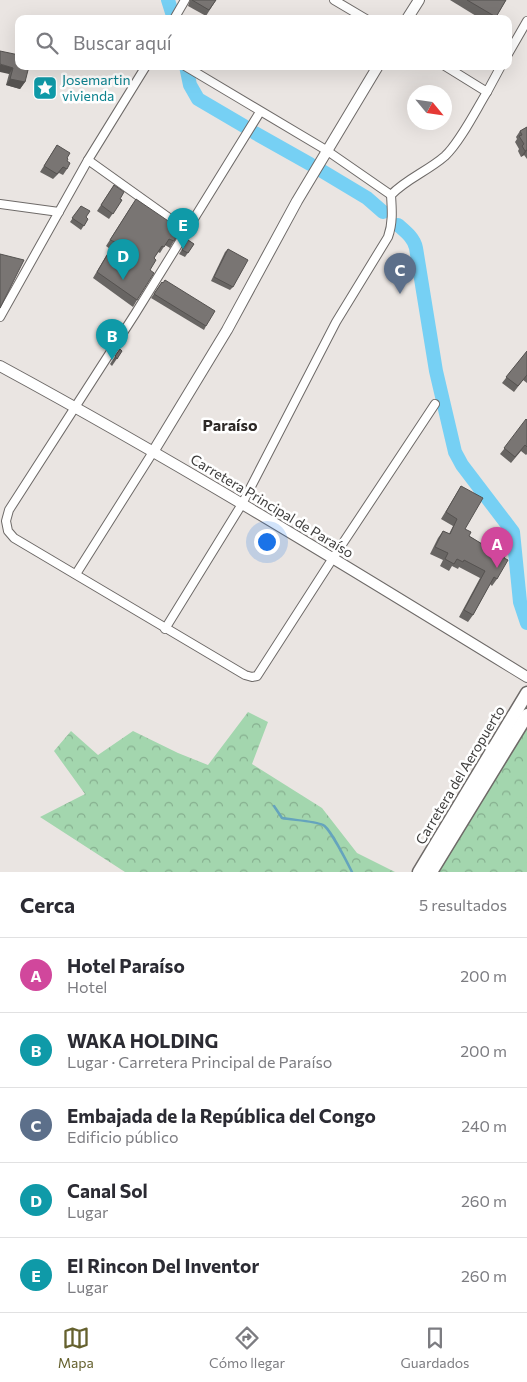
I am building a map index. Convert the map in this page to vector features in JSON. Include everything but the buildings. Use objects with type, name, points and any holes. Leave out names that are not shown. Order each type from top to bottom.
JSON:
[{"type":"main road","name":"Carretera del Aeropuerto","points":[[418,872],[527,693]]},
{"type":"main road","name":"Carretera del Aeropuerto","points":[[431,872],[527,715]]},
{"type":"street","points":[[334,0],[359,15]]},
{"type":"street","points":[[410,15],[419,0]]},
{"type":"street","points":[[176,15],[183,3]]},
{"type":"street","points":[[512,47],[527,22]]},
{"type":"street","points":[[0,317],[88,160],[144,70]]},
{"type":"street","points":[[192,70],[326,150],[391,194]]},
{"type":"street","points":[[76,574],[227,330],[297,200],[376,70]]},
{"type":"street","points":[[451,70],[487,92]]},
{"type":"street","points":[[391,194],[445,156],[460,136],[499,70]]},
{"type":"street","points":[[260,112],[135,314],[9,510],[6,521],[8,531],[14,538],[164,629],[245,675],[257,676],[435,404]]},
{"type":"street","points":[[88,160],[186,230]]},
{"type":"street","points":[[164,629],[242,504],[336,322],[388,237],[392,215],[391,194]]},
{"type":"street","points":[[0,204],[59,212]]},
{"type":"street","name":"Carretera Principal de Paraíso","points":[[0,366],[76,407],[242,504],[527,677]]},
{"type":"green space","points":[[527,695],[527,872],[425,872]]},
{"type":"green space","points":[[248,712],[268,722],[252,764],[322,808],[357,853],[395,872],[125,872],[40,817],[85,794],[54,751],[71,731],[98,755],[133,731],[208,765]]},
{"type":"waterway","points":[[168,0],[173,15]]},
{"type":"waterway","points":[[187,70],[190,85],[198,99],[244,126]]},
{"type":"waterway","points":[[255,133],[310,164]]},
{"type":"waterway","points":[[322,171],[367,198],[383,212]]},
{"type":"waterway","points":[[398,225],[412,238],[415,244],[436,371],[455,452],[462,465],[513,532],[520,602],[527,623]]},
{"type":"waterway","points":[[274,806],[282,818],[315,822],[326,827],[352,872]]},
{"type":"place","name":"Josemartin vivienda","points":[[45,88]]},
{"type":"place","name":"El Rincon Del Inventor","points":[[183,249]]},
{"type":"place","name":"Canal Sol","points":[[123,280]]},
{"type":"place","name":"Embajada de la República del Congo","points":[[400,294]]},
{"type":"place","name":"WAKA HOLDING","points":[[112,360]]},
{"type":"place","name":"Hotel Paraíso","points":[[497,568]]},
{"type":"district","name":"Paraíso","points":[[230,425]]}]
